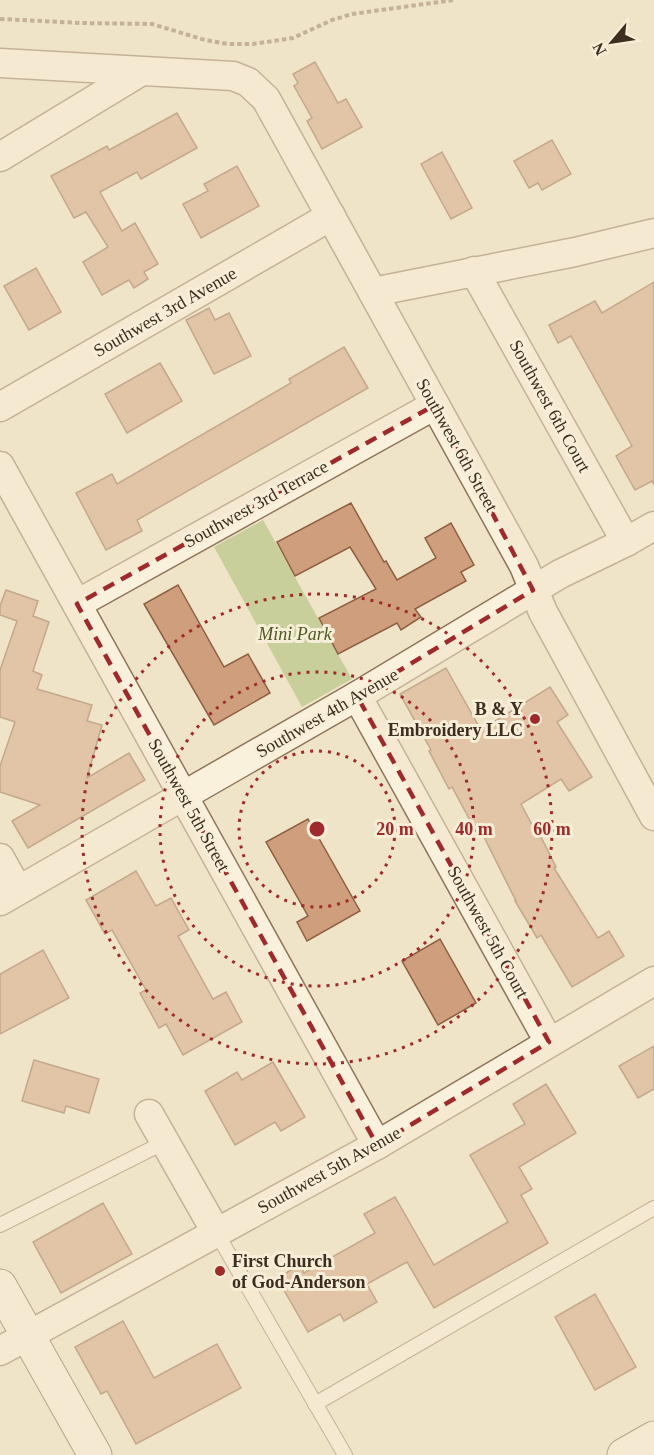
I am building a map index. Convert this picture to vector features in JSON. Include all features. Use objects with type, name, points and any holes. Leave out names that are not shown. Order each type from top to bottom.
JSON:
[{"type":"street","points":[[0,63],[140,72]]},
{"type":"street","points":[[0,157],[140,72]]},
{"type":"street","name":"Southwest 6th Street","points":[[140,72],[233,76],[248,82],[266,99],[524,566],[543,612],[654,816]]},
{"type":"street","name":"Southwest 3rd Avenue","points":[[0,407],[331,216]]},
{"type":"street","points":[[373,292],[575,252],[654,233]]},
{"type":"street","name":"Southwest 6th Court","points":[[474,271],[626,542]]},
{"type":"street","name":"Southwest 3rd Terrace","points":[[77,604],[435,405]]},
{"type":"street","name":"Southwest 5th Street","points":[[0,465],[377,1145]]},
{"type":"street","name":"Southwest 4th Avenue","points":[[9,896],[357,696],[560,574],[654,526]]},
{"type":"street","name":"Southwest 5th Court","points":[[357,696],[549,1042]]},
{"type":"street","points":[[0,858],[9,896]]},
{"type":"street","name":"Southwest 5th Avenue","points":[[14,1343],[377,1145],[654,981]]},
{"type":"street","points":[[148,1114],[216,1232]]},
{"type":"street","points":[[0,1286],[14,1343],[95,1455]]},
{"type":"street","points":[[624,1455],[654,1438]]},
{"type":"lane","points":[[0,1225],[165,1142]]},
{"type":"lane","points":[[315,1404],[654,1208]]},
{"type":"lane","points":[[216,1232],[345,1455]]},
{"type":"path","points":[[0,19],[152,24],[211,41],[228,44],[254,44],[293,38],[332,20],[352,14],[454,0]]},
{"type":"highlighted area","points":[[435,405],[533,590],[357,696],[549,1042],[377,1145],[77,604]]},
{"type":"green space","name":"Mini Park","points":[[263,520],[352,679],[302,707],[214,547]]},
{"type":"building","points":[[315,62],[338,103],[346,99],[362,127],[322,149],[307,121],[312,118],[294,86],[298,83],[293,74]]},
{"type":"building","points":[[177,113],[197,148],[141,179],[137,172],[100,192],[122,231],[135,223],[158,264],[144,272],[148,279],[134,288],[129,280],[102,295],[83,262],[108,247],[86,212],[74,218],[51,176],[107,146],[109,150]]},
{"type":"building","points":[[552,140],[571,174],[542,190],[538,183],[529,188],[514,161]]},
{"type":"building","points":[[442,152],[472,208],[451,219],[421,164]]},
{"type":"building","points":[[237,166],[259,206],[201,238],[183,204],[208,191],[204,184]]},
{"type":"building","points":[[36,268],[61,312],[29,330],[4,286]]},
{"type":"building","points":[[654,282],[654,485],[652,481],[635,490],[616,456],[632,446],[571,336],[558,343],[549,325],[595,301],[602,313]]},
{"type":"building","points":[[209,308],[215,320],[229,313],[251,356],[214,374],[186,320]]},
{"type":"building","points":[[344,347],[368,388],[137,520],[142,531],[106,550],[76,493],[112,474],[117,484],[291,383],[289,379]]},
{"type":"building","points":[[160,363],[182,401],[127,433],[105,394]]},
{"type":"building","points":[[351,503],[384,562],[386,561],[397,580],[436,558],[425,538],[451,523],[474,565],[461,572],[466,581],[415,609],[421,617],[401,630],[397,623],[338,654],[319,618],[376,589],[350,547],[295,576],[277,542]]},
{"type":"building","points":[[178,585],[224,667],[248,654],[270,693],[214,725],[144,604]]},
{"type":"building","points":[[6,590],[38,601],[33,616],[49,622],[33,671],[42,675],[37,689],[92,705],[87,721],[102,725],[87,778],[129,753],[145,780],[28,848],[12,821],[40,805],[0,792],[0,766],[15,722],[0,717],[0,670],[17,621],[0,615],[0,606]]},
{"type":"building","points":[[446,668],[481,730],[550,687],[568,715],[557,722],[592,777],[569,791],[561,779],[521,804],[539,838],[541,837],[556,867],[554,868],[598,938],[609,931],[624,956],[572,987],[541,935],[537,938],[515,901],[483,835],[479,837],[452,787],[449,789],[429,751],[431,750],[400,694]]},
{"type":"building","points":[[308,819],[360,911],[307,941],[297,922],[308,916],[266,842]]},
{"type":"building","points":[[136,871],[156,906],[171,898],[189,930],[178,936],[213,999],[226,992],[242,1022],[183,1055],[166,1024],[159,1028],[140,993],[146,990],[112,930],[105,934],[86,900]]},
{"type":"building","points":[[440,939],[476,1003],[438,1025],[402,961]]},
{"type":"building","points":[[43,950],[69,998],[0,1034],[0,974]]},
{"type":"building","points":[[654,1046],[654,1089],[638,1098],[619,1066]]},
{"type":"building","points":[[34,1060],[99,1079],[89,1113],[66,1106],[64,1113],[22,1101]]},
{"type":"building","points":[[273,1062],[305,1117],[281,1131],[275,1122],[235,1145],[205,1091],[237,1072],[242,1080]]},
{"type":"building","points":[[546,1084],[576,1133],[519,1167],[532,1189],[521,1195],[548,1243],[434,1308],[407,1262],[367,1284],[377,1302],[344,1321],[340,1314],[308,1332],[277,1278],[300,1265],[304,1273],[375,1233],[364,1214],[395,1197],[434,1265],[508,1222],[470,1155],[525,1124],[513,1104]]},
{"type":"building","points":[[103,1203],[132,1254],[61,1293],[33,1242]]},
{"type":"building","points":[[595,1294],[636,1367],[595,1390],[555,1317]]},
{"type":"building","points":[[123,1321],[154,1378],[217,1344],[241,1388],[136,1444],[107,1391],[101,1394],[75,1347]]},
{"type":"place","name":"B & Y Embroidery LLC","points":[[535,719]]},
{"type":"place","name":"First Church of God-Anderson","points":[[220,1271]]}]
